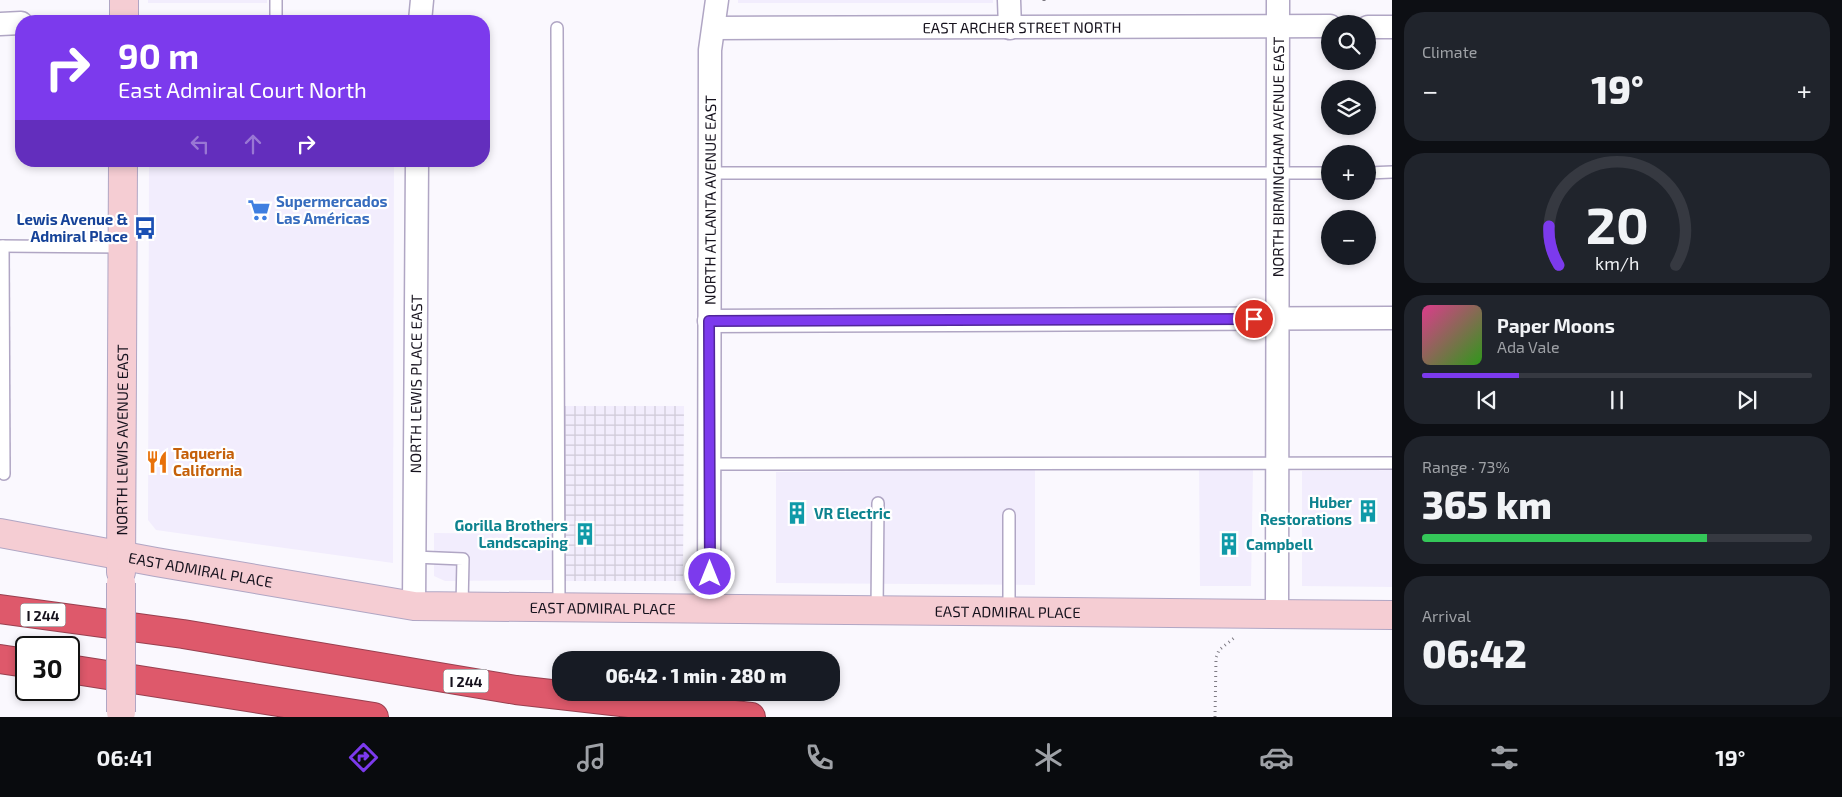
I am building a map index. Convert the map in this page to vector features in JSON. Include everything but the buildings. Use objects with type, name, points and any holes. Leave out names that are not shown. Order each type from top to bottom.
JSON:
[{"type":"highway","name":"I 244","points":[[0,609],[182,634],[516,690],[751,717]]},
{"type":"highway","points":[[0,660],[15,662]]},
{"type":"highway","points":[[80,671],[374,717]]},
{"type":"main road","points":[[124,0],[124,15]]},
{"type":"main road","name":"NORTH LEWIS AVENUE EAST","points":[[121,714],[123,167]]},
{"type":"main road","name":"EAST ADMIRAL PLACE","points":[[0,533],[414,606],[559,609],[1392,615]]},
{"type":"street","points":[[421,15],[422,0]]},
{"type":"street","name":"NORTH ATLANTA AVENUE EAST","points":[[709,610],[710,50],[717,0]]},
{"type":"street","points":[[1009,0],[1010,28]]},
{"type":"street","name":"NORTH BIRMINGHAM AVENUE EAST","points":[[1277,614],[1278,0]]},
{"type":"street","points":[[0,24],[15,23]]},
{"type":"street","name":"EAST ARCHER STREET NORTH","points":[[714,28],[1321,26]]},
{"type":"street","points":[[1376,26],[1392,27]]},
{"type":"street","name":"NORTH LEWIS PLACE EAST","points":[[414,606],[417,167]]},
{"type":"street","points":[[709,321],[1392,318]]},
{"type":"lane","points":[[276,0],[276,15]]},
{"type":"lane","points":[[557,28],[559,609]]},
{"type":"lane","points":[[1376,172],[1392,172]]},
{"type":"lane","points":[[710,173],[1321,173]]},
{"type":"lane","points":[[4,474],[2,246],[123,247]]},
{"type":"lane","points":[[709,464],[1392,463]]},
{"type":"lane","points":[[877,611],[878,503]]},
{"type":"lane","points":[[1009,515],[1009,612]]},
{"type":"lane","points":[[414,557],[463,559],[462,608]]},
{"type":"path","points":[[1215,717],[1216,658],[1224,644]]},
{"type":"shaded area","points":[[148,0],[267,0],[267,3],[148,3]]},
{"type":"shaded area","points":[[738,0],[993,0],[993,3],[738,3]]},
{"type":"shaded area","points":[[149,167],[394,167],[393,563],[156,530],[148,520]]},
{"type":"shaded area","points":[[565,406],[684,406],[683,581],[565,581]]},
{"type":"shaded area","points":[[1035,470],[1035,585],[776,583],[776,472]]},
{"type":"shaded area","points":[[1199,470],[1253,470],[1251,586],[1200,586]]},
{"type":"shaded area","points":[[1392,470],[1392,587],[1302,586],[1302,471]]},
{"type":"shaded area","points":[[434,533],[554,534],[554,580],[445,581],[434,576]]},
{"type":"place","name":"Supermercados Las Américas","points":[[259,210]]},
{"type":"place","name":"Lewis Avenue & Admiral Place","points":[[145,228]]},
{"type":"place","name":"Taqueria California","points":[[157,462]]},
{"type":"place","name":"Huber Restorations","points":[[1368,511]]},
{"type":"place","name":"VR Electric","points":[[797,513]]},
{"type":"place","name":"Gorilla Brothers Landscaping","points":[[585,534]]},
{"type":"place","name":"Campbell","points":[[1229,544]]},
{"type":"route","points":[[710,574],[709,321],[1254,319]]}]
